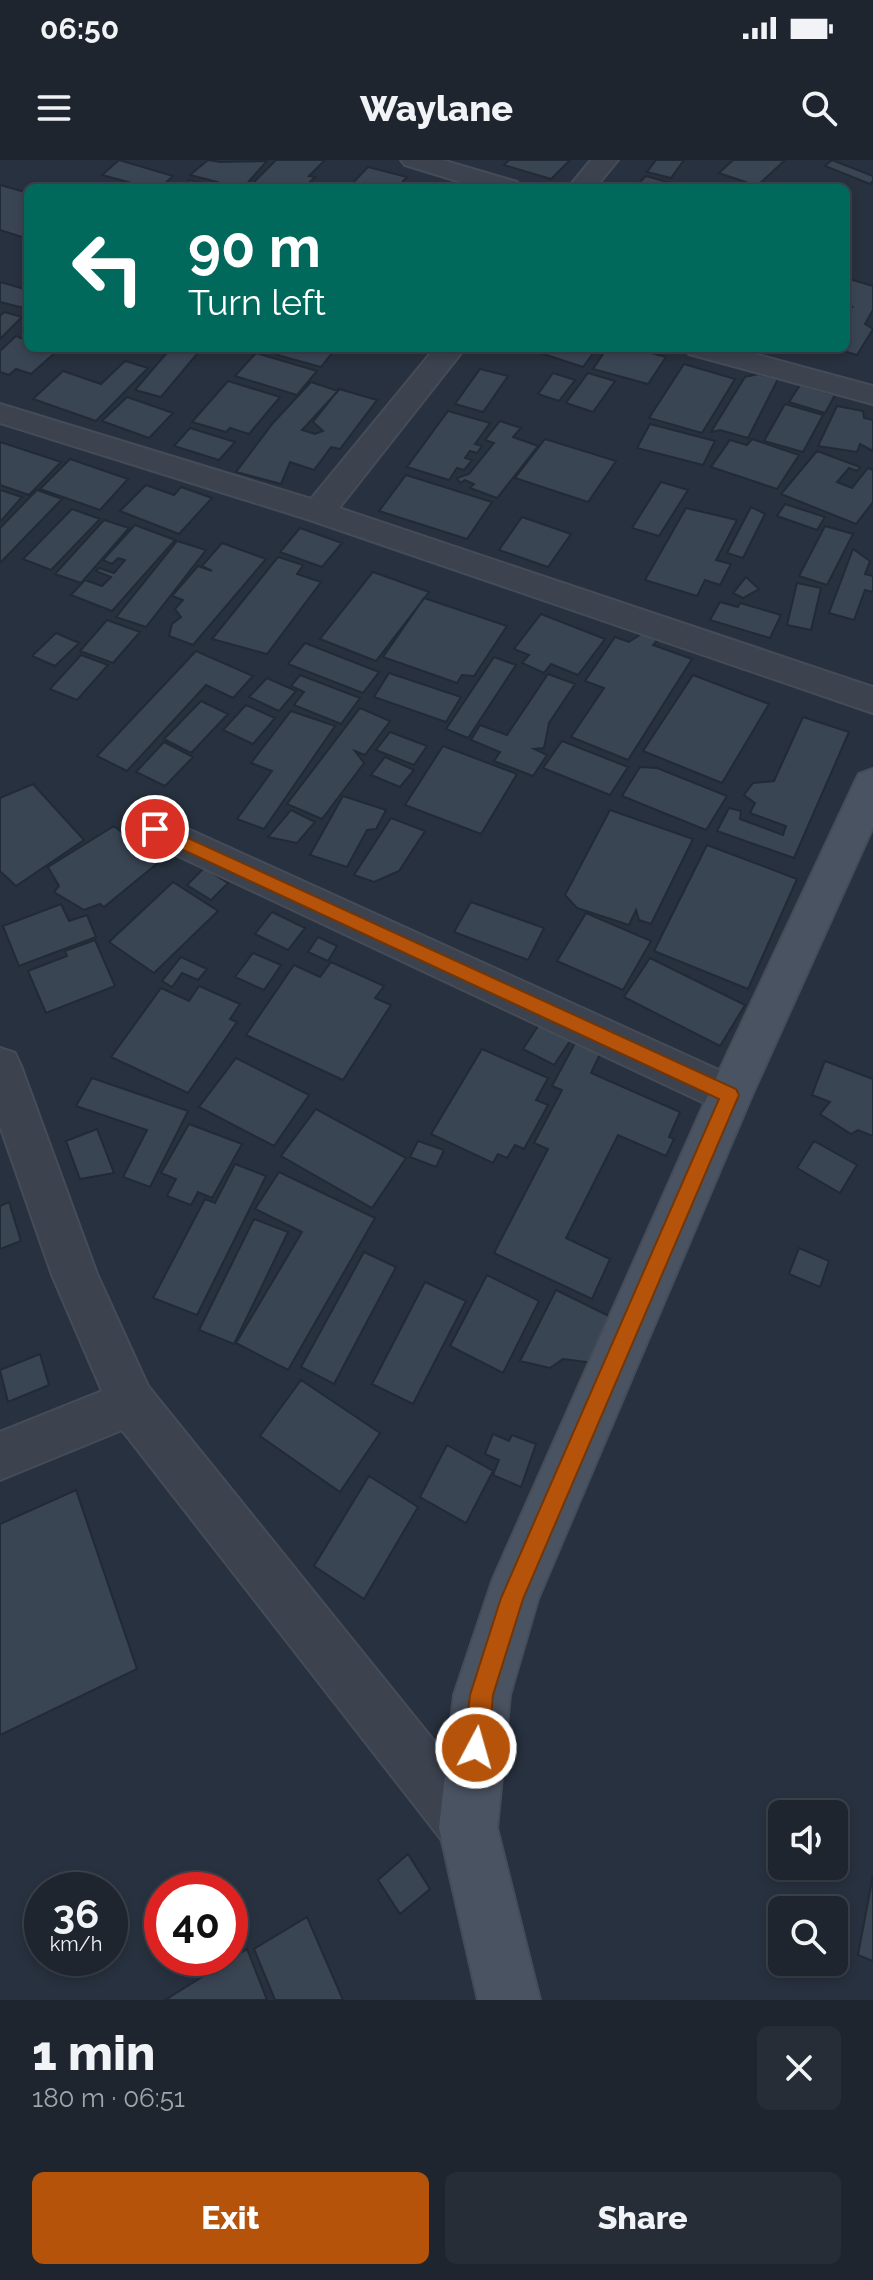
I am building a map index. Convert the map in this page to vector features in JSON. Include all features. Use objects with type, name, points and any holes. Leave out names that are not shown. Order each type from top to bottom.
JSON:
[{"type":"street","points":[[414,160],[495,184]]},
{"type":"street","points":[[584,184],[605,160]]},
{"type":"street","points":[[318,512],[447,352]]},
{"type":"street","points":[[714,352],[873,395]]},
{"type":"street","points":[[0,413],[318,512],[873,700]]},
{"type":"street","points":[[509,2000],[468,1828],[482,1695],[512,1598],[730,1095],[873,784]]},
{"type":"street","points":[[155,829],[730,1095]]},
{"type":"street","points":[[0,1066],[75,1275],[131,1403],[468,1828]]},
{"type":"street","points":[[0,1456],[131,1403]]},
{"type":"building","points":[[119,160],[173,176],[164,184],[135,184],[102,175]]},
{"type":"building","points":[[208,160],[267,161],[247,184],[212,184],[217,182],[190,175]]},
{"type":"building","points":[[276,160],[325,160],[309,176],[315,177],[308,184],[252,184]]},
{"type":"building","points":[[509,160],[570,160],[551,179],[504,165]]},
{"type":"building","points":[[656,160],[684,160],[671,178],[647,172]]},
{"type":"building","points":[[733,160],[784,161],[759,184],[719,173]]},
{"type":"building","points":[[832,160],[873,176],[873,181],[870,184],[825,166]]},
{"type":"building","points":[[368,167],[407,177],[401,184],[352,184]]},
{"type":"building","points":[[646,176],[674,184],[638,184]]},
{"type":"building","points":[[0,185],[24,192],[24,238],[0,230]]},
{"type":"building","points":[[850,279],[873,286],[873,310],[865,324],[873,329],[857,355],[847,352],[850,352]]},
{"type":"building","points":[[0,282],[24,289],[24,308],[0,302]]},
{"type":"building","points":[[4,312],[22,317],[0,339],[0,316]]},
{"type":"building","points":[[16,336],[24,339],[24,352],[56,352],[31,374],[16,369],[9,375],[0,372],[0,351]]},
{"type":"building","points":[[168,352],[199,352],[161,397],[135,390]]},
{"type":"building","points":[[279,352],[333,352],[321,367],[277,355]]},
{"type":"building","points":[[537,352],[594,352],[583,367]]},
{"type":"building","points":[[604,352],[648,352],[666,357],[648,384],[593,369]]},
{"type":"building","points":[[256,353],[317,371],[297,395],[235,376]]},
{"type":"building","points":[[125,361],[148,368],[96,421],[33,399],[63,371],[101,384]]},
{"type":"building","points":[[684,364],[735,379],[702,433],[649,418]]},
{"type":"building","points":[[480,369],[508,376],[483,412],[455,404]]},
{"type":"building","points":[[553,373],[575,380],[559,401],[538,394]]},
{"type":"building","points":[[588,373],[615,381],[593,412],[566,403]]},
{"type":"building","points":[[758,374],[778,379],[748,438],[720,430],[711,432],[745,377]]},
{"type":"building","points":[[228,381],[280,397],[249,434],[230,428],[226,432],[192,422]]},
{"type":"building","points":[[311,382],[377,400],[340,449],[331,447],[314,470],[290,462],[281,484],[236,472],[273,423]],"holes":[[[334,395],[313,422],[323,431],[315,434],[302,430]]]},
{"type":"building","points":[[800,385],[835,395],[825,413],[789,402]]},
{"type":"building","points":[[127,397],[173,413],[149,438],[102,421]]},
{"type":"building","points":[[785,404],[823,415],[803,452],[764,441]]},
{"type":"building","points":[[837,406],[863,411],[864,418],[873,420],[873,451],[860,444],[857,452],[818,446]]},
{"type":"building","points":[[448,411],[490,423],[475,444],[482,446],[477,453],[470,451],[465,458],[472,460],[464,470],[457,468],[449,480],[407,467]]},
{"type":"building","points":[[500,421],[521,428],[513,437],[538,446],[497,498],[470,488],[474,484],[465,480],[460,483],[457,478],[469,474],[494,443],[485,440]]},
{"type":"building","points":[[650,424],[715,441],[703,465],[637,448]]},
{"type":"building","points":[[190,428],[235,442],[219,460],[174,446]]},
{"type":"building","points":[[545,439],[616,461],[588,502],[515,478]]},
{"type":"building","points":[[752,439],[799,455],[777,489],[711,467],[730,440],[747,445]]},
{"type":"building","points":[[0,442],[61,462],[29,495],[0,485]]},
{"type":"building","points":[[817,451],[860,467],[857,471],[849,468],[837,482],[852,488],[868,468],[873,470],[873,502],[856,524],[781,494]]},
{"type":"building","points":[[70,459],[128,479],[100,510],[40,489]]},
{"type":"building","points":[[406,475],[492,502],[467,539],[379,511]]},
{"type":"building","points":[[661,482],[688,490],[659,536],[632,528]]},
{"type":"building","points":[[146,485],[174,495],[181,487],[212,498],[179,534],[120,511]]},
{"type":"building","points":[[0,490],[22,497],[0,522]]},
{"type":"building","points":[[37,490],[62,499],[0,563],[0,528]]},
{"type":"building","points":[[785,504],[825,517],[817,530],[777,516]]},
{"type":"building","points":[[751,507],[765,514],[743,558],[727,553]]},
{"type":"building","points":[[686,508],[737,520],[716,560],[731,564],[720,585],[705,580],[697,596],[645,580]]},
{"type":"building","points":[[72,509],[100,519],[51,570],[23,559]]},
{"type":"building","points":[[522,517],[571,534],[548,567],[499,550]]},
{"type":"building","points":[[104,520],[129,528],[81,583],[55,574]]},
{"type":"building","points":[[135,525],[175,540],[112,611],[71,595],[85,580],[102,586],[111,577],[96,571],[99,568],[114,573],[125,560],[118,558],[112,564],[103,560]]},
{"type":"building","points":[[825,526],[853,534],[827,585],[799,576]]},
{"type":"building","points":[[300,528],[342,543],[322,567],[280,552]]},
{"type":"building","points":[[177,541],[206,550],[146,627],[116,617]]},
{"type":"building","points":[[222,543],[266,559],[193,645],[169,636],[172,624],[181,617],[175,609],[183,600],[172,596],[198,566],[212,571],[202,566]]},
{"type":"building","points":[[853,549],[870,561],[865,574],[873,576],[873,592],[865,590],[854,620],[829,613]]},
{"type":"building","points":[[278,557],[303,565],[297,574],[321,582],[267,654],[212,639]]},
{"type":"building","points":[[373,572],[429,592],[376,661],[320,639]]},
{"type":"building","points":[[746,577],[759,589],[743,598],[733,593]]},
{"type":"building","points":[[797,583],[821,588],[811,630],[787,625]]},
{"type":"building","points":[[424,598],[507,626],[474,676],[462,675],[457,683],[383,657]]},
{"type":"building","points":[[720,602],[738,607],[740,603],[781,615],[770,638],[710,620]]},
{"type":"building","points":[[541,614],[605,639],[578,675],[551,664],[544,673],[522,663],[529,655],[514,649]]},
{"type":"building","points":[[107,620],[140,632],[113,663],[80,651]]},
{"type":"building","points":[[644,632],[657,641],[653,645],[692,659],[628,760],[571,737],[604,688],[585,681],[615,637],[629,642]]},
{"type":"building","points":[[56,633],[79,643],[55,666],[32,656]]},
{"type":"building","points":[[305,643],[379,672],[363,693],[288,664]]},
{"type":"building","points":[[196,651],[253,676],[233,698],[206,685],[127,771],[97,756]]},
{"type":"building","points":[[81,655],[108,665],[77,700],[50,689]]},
{"type":"building","points":[[494,657],[516,665],[468,738],[446,729]]},
{"type":"building","points":[[389,673],[461,697],[446,722],[374,697]]},
{"type":"building","points":[[548,674],[575,684],[549,723],[544,748],[534,749],[547,755],[533,776],[494,761],[500,752],[471,740],[480,725],[507,735]]},
{"type":"building","points":[[300,675],[360,698],[341,724],[294,705],[304,692],[291,686]]},
{"type":"building","points":[[693,675],[769,704],[722,783],[643,751]]},
{"type":"building","points":[[267,678],[296,691],[279,711],[249,697]]},
{"type":"building","points":[[201,701],[228,714],[191,753],[164,739]]},
{"type":"building","points":[[246,705],[275,718],[253,744],[223,730]]},
{"type":"building","points":[[360,708],[390,721],[365,755],[355,751],[364,763],[322,819],[287,804]]},
{"type":"building","points":[[291,711],[335,726],[264,829],[237,819],[272,771],[251,763]]},
{"type":"building","points":[[803,717],[849,732],[794,858],[717,831],[729,808],[741,811],[740,819],[783,835],[786,826],[750,813],[755,803],[744,795],[753,783],[774,781]]},
{"type":"building","points":[[390,732],[427,746],[414,765],[376,750]]},
{"type":"building","points":[[562,741],[628,767],[610,795],[543,768]]},
{"type":"building","points":[[164,742],[193,757],[165,786],[136,772]]},
{"type":"building","points":[[443,746],[517,774],[481,834],[405,805]]},
{"type":"building","points":[[385,757],[414,770],[400,787],[371,775]]},
{"type":"building","points":[[640,767],[657,768],[727,796],[706,830],[622,796]]},
{"type":"building","points":[[33,784],[84,840],[16,886],[0,871],[0,798]]},
{"type":"building","points":[[343,796],[386,810],[376,829],[367,830],[347,867],[310,855]]},
{"type":"building","points":[[291,810],[315,822],[297,843],[268,837]]},
{"type":"building","points":[[610,810],[693,839],[651,924],[639,920],[636,910],[629,925],[577,908],[565,895]]},
{"type":"building","points":[[391,818],[425,831],[399,871],[374,882],[354,875]]},
{"type":"building","points":[[114,826],[159,862],[104,907],[100,904],[84,910],[54,892],[59,886],[48,867]]},
{"type":"building","points":[[707,845],[797,879],[748,989],[654,951]]},
{"type":"building","points":[[204,868],[228,883],[211,900],[187,885]]},
{"type":"building","points":[[173,882],[218,911],[154,973],[109,942]]},
{"type":"building","points":[[471,902],[544,928],[528,960],[454,932]]},
{"type":"building","points":[[61,904],[69,921],[87,915],[96,937],[19,966],[3,926]]},
{"type":"building","points":[[272,912],[305,928],[288,950],[255,934]]},
{"type":"building","points":[[586,913],[651,941],[623,990],[557,961]]},
{"type":"building","points":[[318,937],[337,946],[328,961],[308,952]]},
{"type":"building","points":[[95,940],[115,986],[46,1013],[28,971],[67,956],[65,951]]},
{"type":"building","points":[[253,953],[281,965],[264,990],[235,977]]},
{"type":"building","points":[[181,957],[207,969],[198,980],[182,973],[172,987],[162,981]]},
{"type":"building","points":[[650,958],[745,1005],[720,1046],[624,997]]},
{"type":"building","points":[[331,962],[384,986],[375,998],[391,1005],[343,1080],[246,1035],[294,965],[320,977]]},
{"type":"building","points":[[199,986],[240,1004],[230,1019],[237,1022],[188,1093],[111,1057],[161,988],[189,1001]]},
{"type":"building","points":[[542,1020],[574,1035],[554,1065],[523,1049]]},
{"type":"building","points":[[575,1043],[600,1054],[591,1073],[680,1112],[669,1137],[674,1139],[666,1156],[618,1135],[566,1238],[610,1259],[592,1299],[494,1253],[548,1149],[534,1143],[562,1090],[552,1086]]},
{"type":"building","points":[[482,1049],[548,1078],[536,1100],[548,1105],[524,1149],[515,1145],[507,1158],[498,1154],[493,1163],[431,1134]]},
{"type":"building","points":[[236,1058],[309,1095],[274,1146],[199,1107]]},
{"type":"building","points":[[825,1061],[873,1079],[873,1136],[858,1130],[851,1134],[820,1114],[830,1102],[812,1095]]},
{"type":"building","points":[[92,1078],[188,1111],[150,1187],[123,1177],[147,1130],[76,1106]]},
{"type":"building","points":[[316,1109],[406,1158],[372,1208],[281,1156]]},
{"type":"building","points":[[189,1124],[242,1144],[212,1198],[198,1192],[191,1205],[167,1196],[176,1179],[161,1173]]},
{"type":"building","points":[[97,1129],[114,1173],[80,1179],[66,1141]]},
{"type":"building","points":[[418,1141],[444,1150],[436,1167],[410,1157]]},
{"type":"building","points":[[814,1141],[857,1165],[840,1193],[797,1168]]},
{"type":"building","points":[[235,1164],[266,1176],[197,1315],[153,1298],[205,1199],[215,1203]]},
{"type":"building","points":[[279,1172],[375,1218],[288,1370],[236,1343],[302,1232],[255,1209]]},
{"type":"building","points":[[9,1202],[21,1241],[0,1249],[0,1206]]},
{"type":"building","points":[[254,1219],[288,1232],[234,1344],[199,1330]]},
{"type":"building","points":[[799,1248],[829,1261],[820,1287],[789,1274]]},
{"type":"building","points":[[364,1252],[396,1267],[334,1384],[301,1367]]},
{"type":"building","points":[[487,1275],[539,1301],[503,1373],[450,1346]]},
{"type":"building","points":[[425,1282],[466,1301],[413,1404],[372,1384]]},
{"type":"building","points":[[556,1290],[615,1319],[594,1363],[563,1359],[550,1368],[520,1361]]},
{"type":"building","points":[[40,1354],[49,1385],[8,1402],[0,1370]]},
{"type":"building","points":[[301,1380],[380,1433],[340,1492],[260,1436]]},
{"type":"building","points":[[493,1434],[509,1441],[512,1435],[536,1444],[521,1487],[493,1475],[499,1460],[485,1454]]},
{"type":"building","points":[[447,1445],[493,1471],[466,1523],[420,1497]]},
{"type":"building","points":[[369,1476],[418,1507],[364,1599],[314,1566]]},
{"type":"building","points":[[76,1490],[137,1669],[0,1735],[0,1524]]},
{"type":"building","points":[[408,1854],[430,1889],[400,1914],[378,1880]]},
{"type":"building","points":[[873,1875],[873,1961],[858,1955]]},
{"type":"building","points":[[307,1917],[343,2000],[275,2000],[254,1949]]},
{"type":"building","points":[[248,1952],[267,2000],[165,2000],[204,1976],[248,1976]]},
{"type":"route","points":[[155,829],[730,1095],[512,1598],[482,1695],[476,1748]]}]
